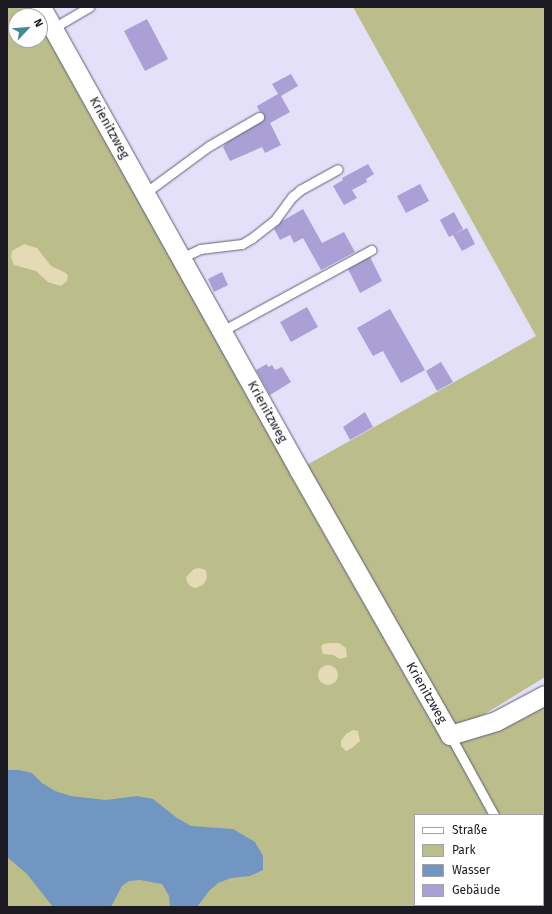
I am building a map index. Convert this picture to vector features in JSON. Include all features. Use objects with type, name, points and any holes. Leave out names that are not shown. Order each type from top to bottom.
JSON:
[{"type":"street","name":"Krienitzweg","points":[[41,7],[450,735]]},
{"type":"street","points":[[450,735],[496,721],[545,695]]},
{"type":"lane","points":[[53,28],[89,7]]},
{"type":"lane","points":[[145,193],[209,146],[259,116]]},
{"type":"lane","points":[[181,258],[200,249],[242,244],[275,220],[292,197],[300,190],[338,169]]},
{"type":"lane","points":[[222,331],[371,250]]},
{"type":"lane","name":"Krienitzweg","points":[[450,735],[493,814]]},
{"type":"green space","points":[[7,7],[32,7],[8,8],[8,48],[48,48],[48,34],[490,814],[414,814],[414,906],[543,907],[7,907]]},
{"type":"green space","points":[[353,7],[545,7],[545,677],[452,734],[545,695],[545,907],[544,814],[493,814],[305,466],[536,336]]},
{"type":"sand","points":[[24,244],[37,248],[51,266],[66,273],[68,276],[67,281],[61,286],[54,284],[48,282],[36,271],[14,265],[11,257],[12,251]]},
{"type":"sand","points":[[199,568],[206,570],[207,578],[203,585],[195,588],[190,586],[186,577],[194,569]]},
{"type":"sand","points":[[339,643],[346,648],[347,657],[340,659],[333,655],[323,654],[321,647],[323,644]]},
{"type":"sand","points":[[328,665],[335,668],[338,675],[335,682],[328,685],[321,682],[318,675],[321,668]]},
{"type":"sand","points":[[353,730],[358,731],[360,741],[346,751],[341,746],[341,741],[346,734]]},
{"type":"water","points":[[7,770],[19,770],[32,773],[42,783],[55,791],[71,796],[106,800],[137,796],[153,799],[177,818],[191,826],[233,829],[255,842],[263,856],[263,870],[250,876],[231,878],[218,883],[209,891],[197,907],[170,907],[169,896],[162,884],[140,880],[129,881],[122,886],[111,907],[53,907],[27,874],[7,857]]},
{"type":"building","points":[[147,19],[168,59],[145,71],[124,31]]},
{"type":"building","points":[[291,74],[298,86],[281,96],[290,112],[270,123],[281,145],[265,153],[262,147],[230,161],[223,147],[226,143],[264,120],[264,114],[259,111],[257,106],[278,94],[272,84]]},
{"type":"building","points":[[368,164],[374,174],[366,179],[367,182],[352,190],[357,198],[344,205],[333,186],[343,180],[342,178]]},
{"type":"building","points":[[420,184],[429,201],[406,213],[397,196]]},
{"type":"building","points":[[303,209],[322,243],[344,232],[355,252],[321,270],[303,238],[294,243],[290,235],[280,240],[274,229],[282,221]]},
{"type":"building","points":[[454,212],[463,229],[454,234],[467,228],[475,244],[462,251],[453,235],[449,237],[440,220]]},
{"type":"building","points":[[370,257],[382,281],[360,293],[348,269]]},
{"type":"building","points":[[222,272],[228,285],[214,292],[208,279]]},
{"type":"building","points":[[307,307],[318,327],[291,342],[280,322]]},
{"type":"building","points":[[390,309],[425,370],[401,383],[383,351],[373,356],[357,328]]},
{"type":"building","points":[[441,362],[453,382],[437,391],[426,371]]},
{"type":"building","points":[[267,364],[268,367],[272,365],[275,370],[282,367],[291,382],[270,395],[256,370]]},
{"type":"building","points":[[365,412],[373,427],[350,440],[343,427]]}]
